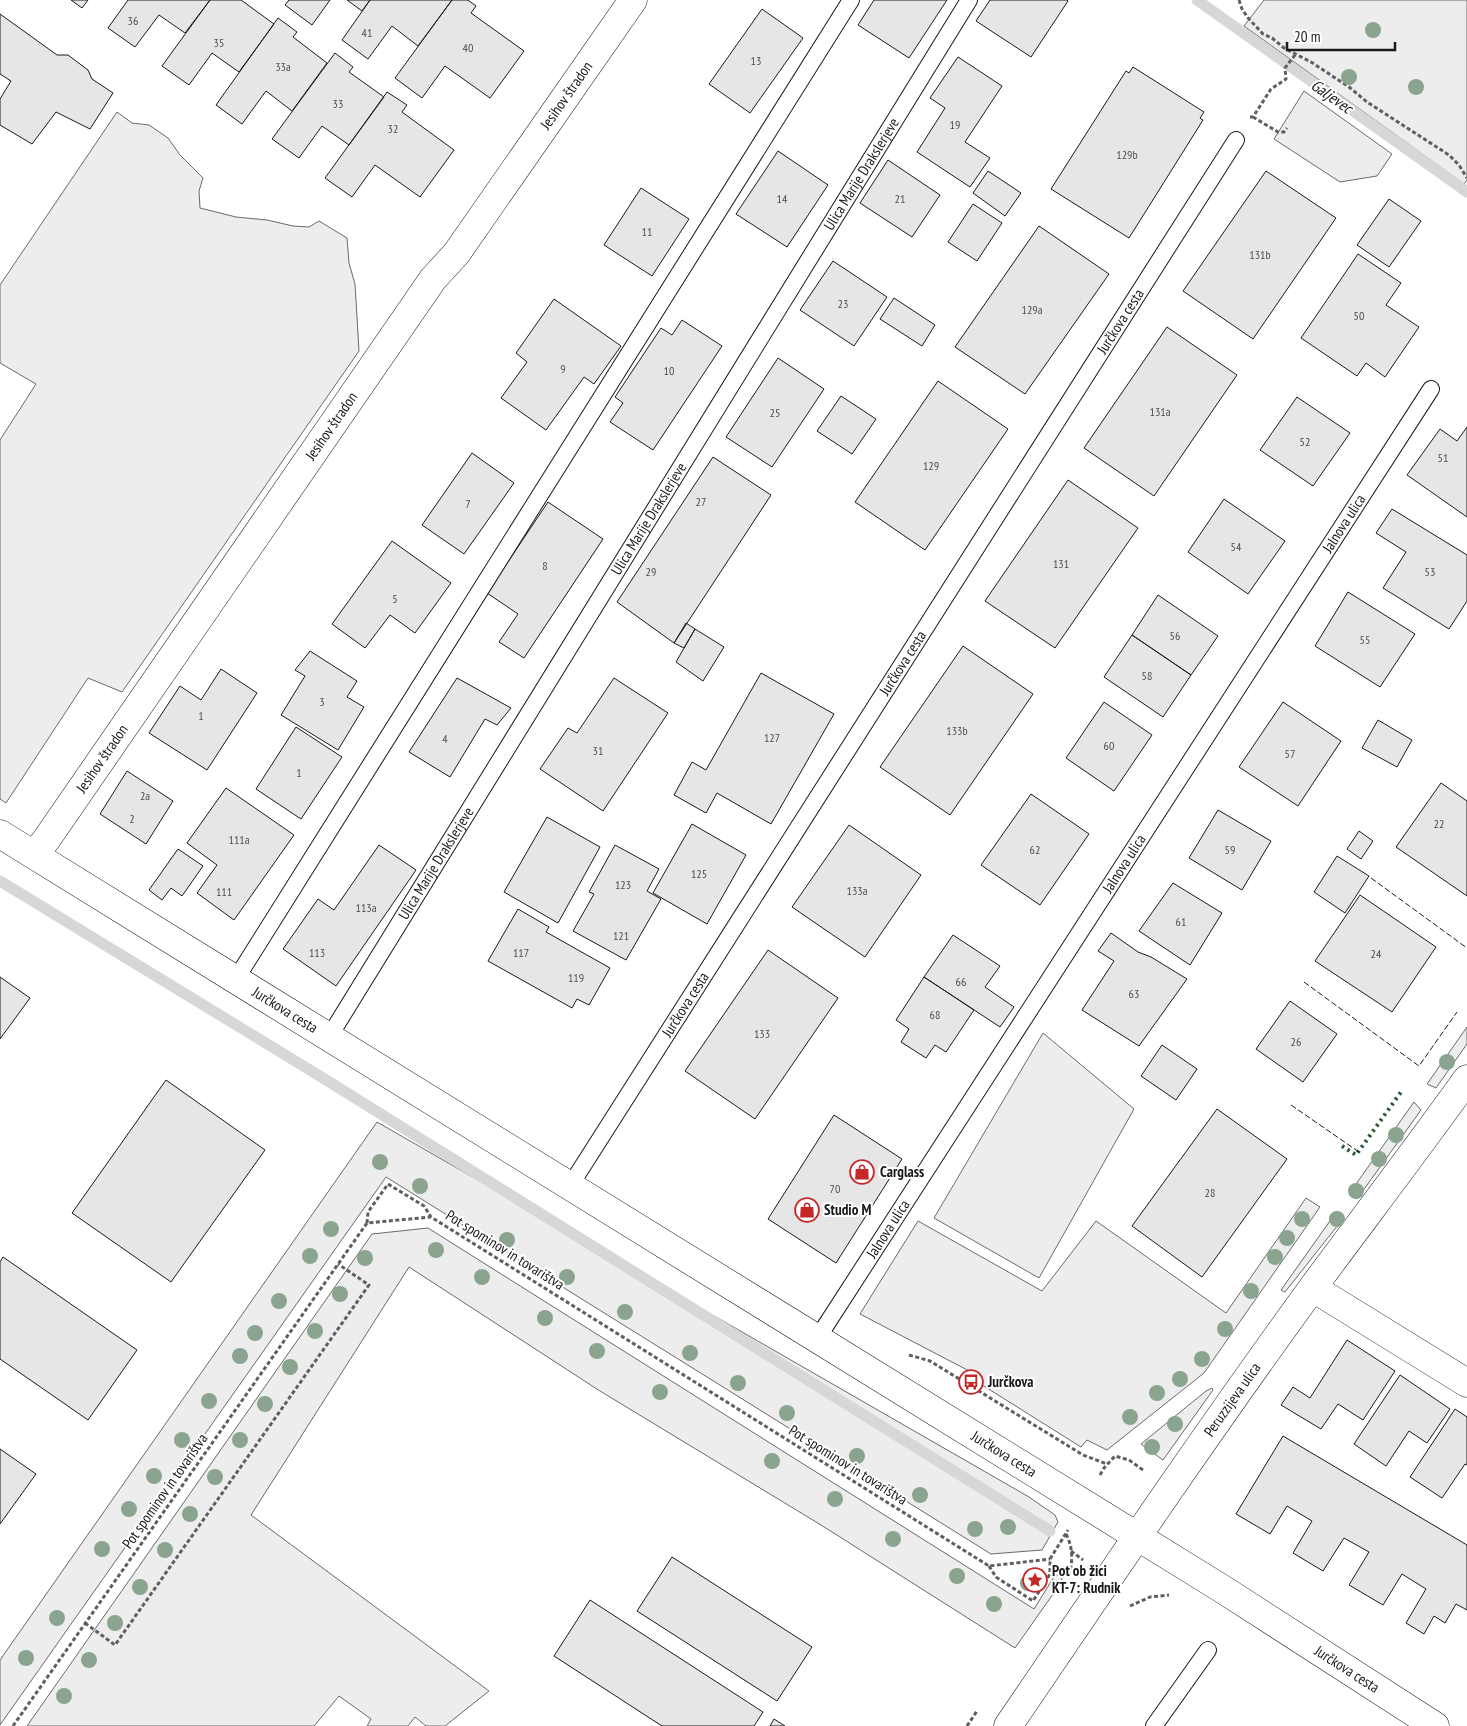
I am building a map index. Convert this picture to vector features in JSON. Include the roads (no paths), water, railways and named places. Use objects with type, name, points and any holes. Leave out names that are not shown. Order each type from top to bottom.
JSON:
[{"type":"main road","name":"Jesihov štradon","points":[[34,855],[434,279],[456,254],[633,0]]},
{"type":"main road","name":"Jurčkova cesta","points":[[0,834],[1224,1590],[1435,1726]]},
{"type":"main road","name":"Peruzzijeva ulica","points":[[1008,1726],[1313,1288],[1467,1079]]},
{"type":"main road","points":[[1313,1288],[1467,1383]]},
{"type":"lane","points":[[236,979],[851,0]]},
{"type":"lane","name":"Ulica Marije Drakslerjeve","points":[[329,1037],[969,0]]},
{"type":"lane","name":"Jurčkova cesta","points":[[570,1186],[1236,140]]},
{"type":"lane","name":"Jalnova ulica","points":[[817,1339],[1431,389]]},
{"type":"lane","points":[[1154,1726],[1208,1650]]},
{"type":"waterway","name":"Galjevec","points":[[1197,0],[1467,192]]},
{"type":"waterway","points":[[0,881],[323,1078],[1050,1531]]},
{"type":"place","name":"Carglass","points":[[862,1172]]},
{"type":"place","name":"Studio M","points":[[807,1210]]},
{"type":"place","name":"Jurčkova","points":[[971,1382]]},
{"type":"place","name":"Pot ob žici KT-7: Rudnik","points":[[1035,1580]]}]
